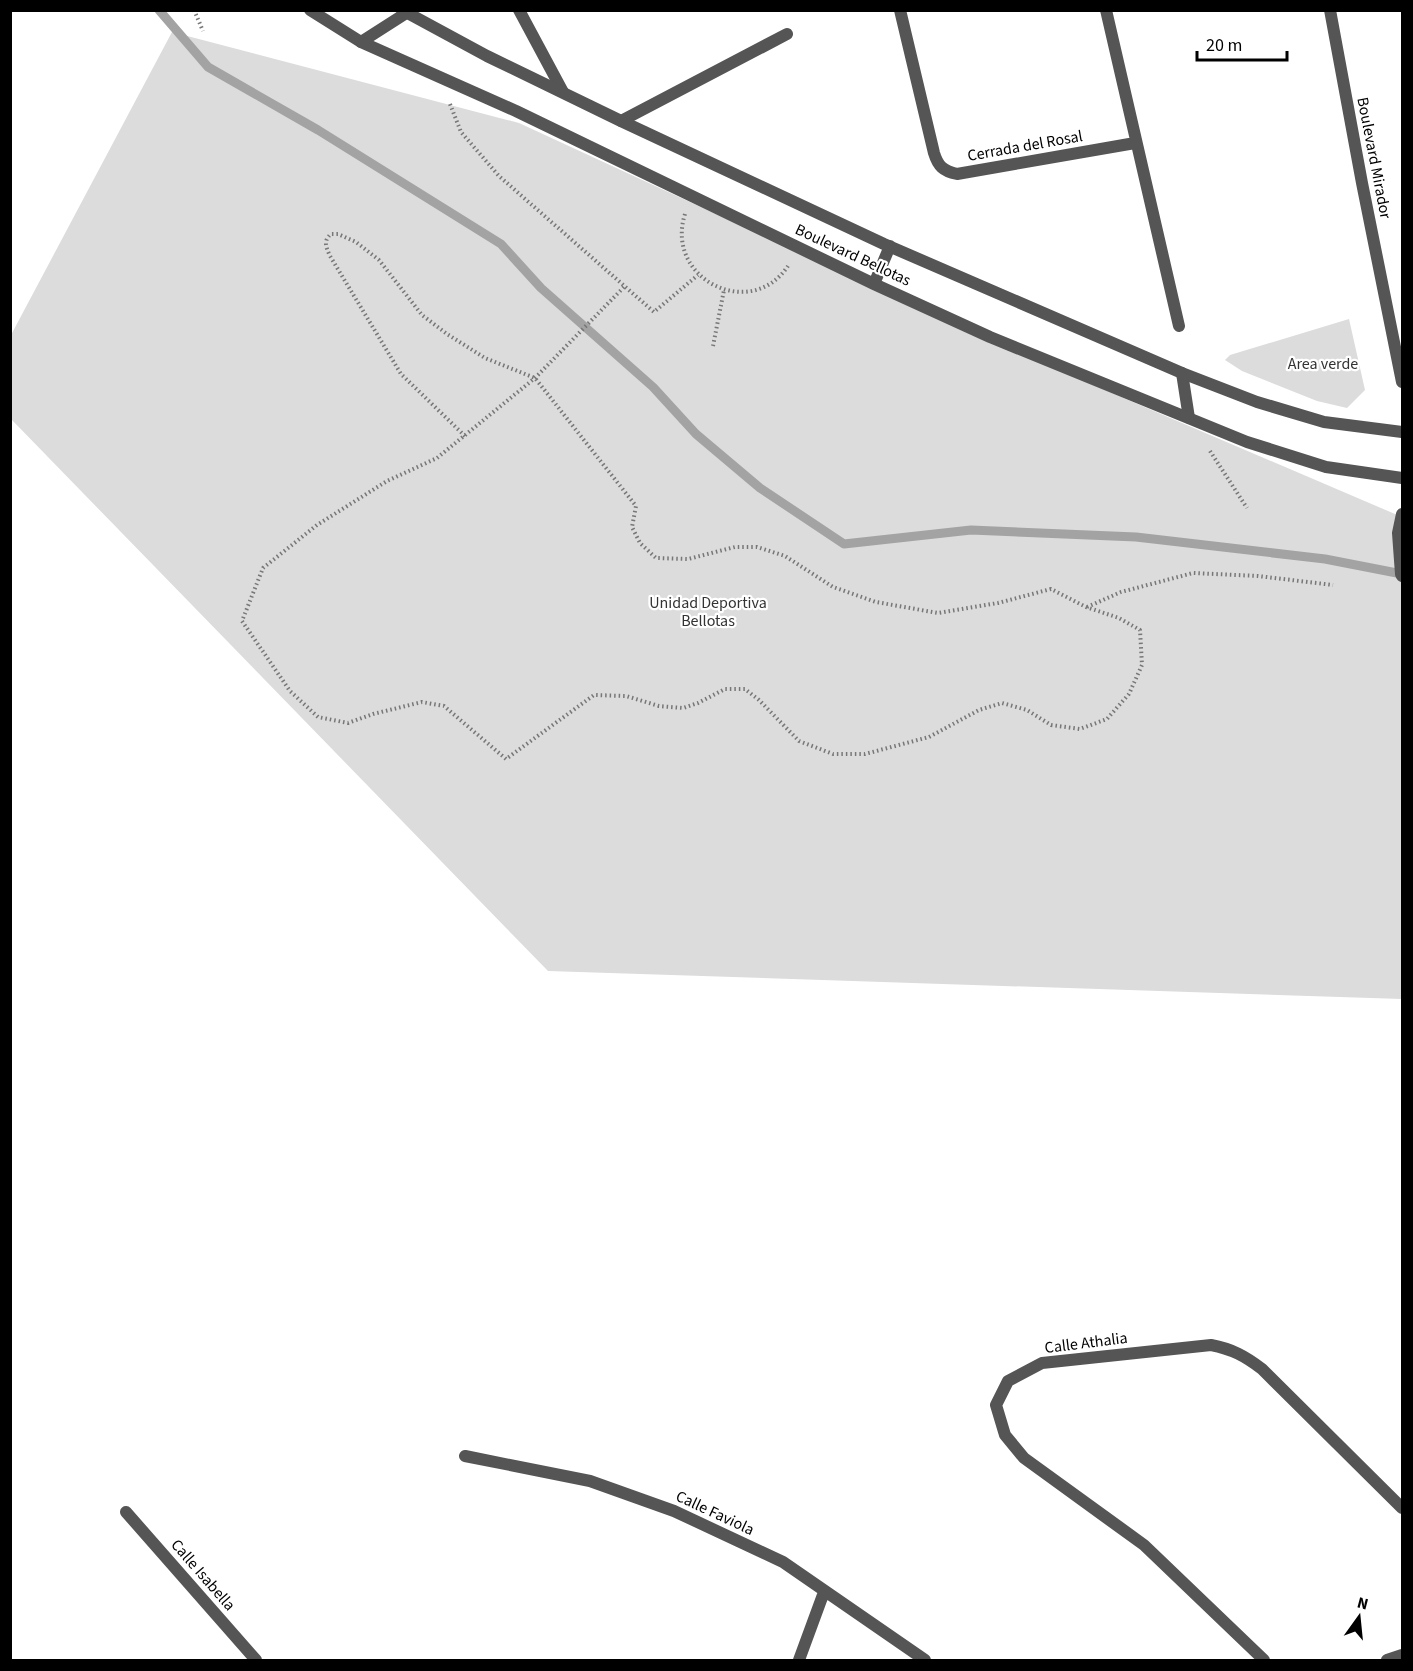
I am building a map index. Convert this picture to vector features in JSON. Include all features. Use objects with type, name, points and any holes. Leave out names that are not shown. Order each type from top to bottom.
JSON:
[{"type":"street","name":"Boulevard Bellotas","points":[[310,10],[361,42],[516,111],[796,247],[990,337],[1247,442],[1326,467],[1402,478]]},
{"type":"street","points":[[519,10],[562,92]]},
{"type":"street","name":"Cerrada del Rosal","points":[[900,10],[937,164],[946,172],[957,174],[1135,143]]},
{"type":"street","points":[[1106,10],[1179,326]]},
{"type":"street","name":"Boulevard Mirador","points":[[1330,10],[1359,172],[1402,382]]},
{"type":"street","name":"Boulevard Bellotas","points":[[407,11],[487,56],[621,121],[890,246],[1182,373],[1257,402],[1324,422],[1402,432]]},
{"type":"street","points":[[361,42],[407,11]]},
{"type":"street","points":[[621,121],[787,34]]},
{"type":"street","points":[[874,284],[890,246]]},
{"type":"street","points":[[1182,373],[1189,418]]},
{"type":"street","points":[[1402,514],[1398,533],[1402,576]]},
{"type":"street","name":"Calle Athalia","points":[[1264,1660],[1144,1545],[1024,1458],[1005,1435],[996,1405],[1008,1381],[1042,1363],[1211,1345],[1228,1348],[1244,1355],[1262,1369],[1402,1508]]},
{"type":"street","name":"Calle Faviola","points":[[465,1456],[590,1481],[674,1511],[783,1562],[925,1660]]},
{"type":"street","name":"Calle Isabella","points":[[126,1512],[256,1660]]},
{"type":"street","points":[[799,1660],[824,1592]]},
{"type":"street","points":[[1387,1660],[1402,1655]]},
{"type":"path","points":[[194,10],[203,31]]},
{"type":"path","points":[[443,78],[445,93],[461,132],[499,176],[654,312],[698,275]]},
{"type":"path","points":[[694,197],[684,216],[681,237],[686,258],[698,275],[710,284],[724,290],[747,292],[769,284],[787,268],[796,247]]},
{"type":"path","points":[[465,436],[400,374],[330,256],[325,245],[327,237],[338,234],[356,242],[379,260],[422,315],[447,334],[485,358],[535,378],[636,506],[632,527],[640,543],[656,558],[688,559],[735,547],[758,547],[785,555],[833,587],[876,602],[938,613],[998,603],[1051,589],[1086,608],[1119,618],[1140,630],[1142,665],[1129,694],[1107,719],[1080,729],[1051,725],[1027,710],[1002,703],[979,710],[929,737],[865,754],[832,754],[799,741],[745,689],[725,689],[683,708],[659,706],[626,696],[594,694],[506,759],[444,706],[422,702],[373,714],[348,723],[318,717],[290,692],[242,621],[263,568],[317,525],[387,481],[437,458],[465,436],[535,378],[625,286]]},
{"type":"path","points":[[713,346],[724,290]]},
{"type":"path","points":[[1189,418],[1247,508]]},
{"type":"path","points":[[1086,608],[1121,592],[1193,573],[1258,576],[1333,585]]},
{"type":"green space","name":"Unidad Deportiva Bellotas","points":[[172,32],[519,123],[988,340],[1402,517],[1402,999],[548,971],[11,419],[11,335]]},
{"type":"green space","name":"Area verde","points":[[1349,319],[1365,390],[1347,408],[1317,401],[1242,371],[1225,360],[1230,355]]},
{"type":"waterway","points":[[159,10],[208,67],[318,130],[501,244],[541,288],[653,387],[696,434],[760,488],[844,544],[971,530],[1136,537],[1325,559],[1402,574]]}]
